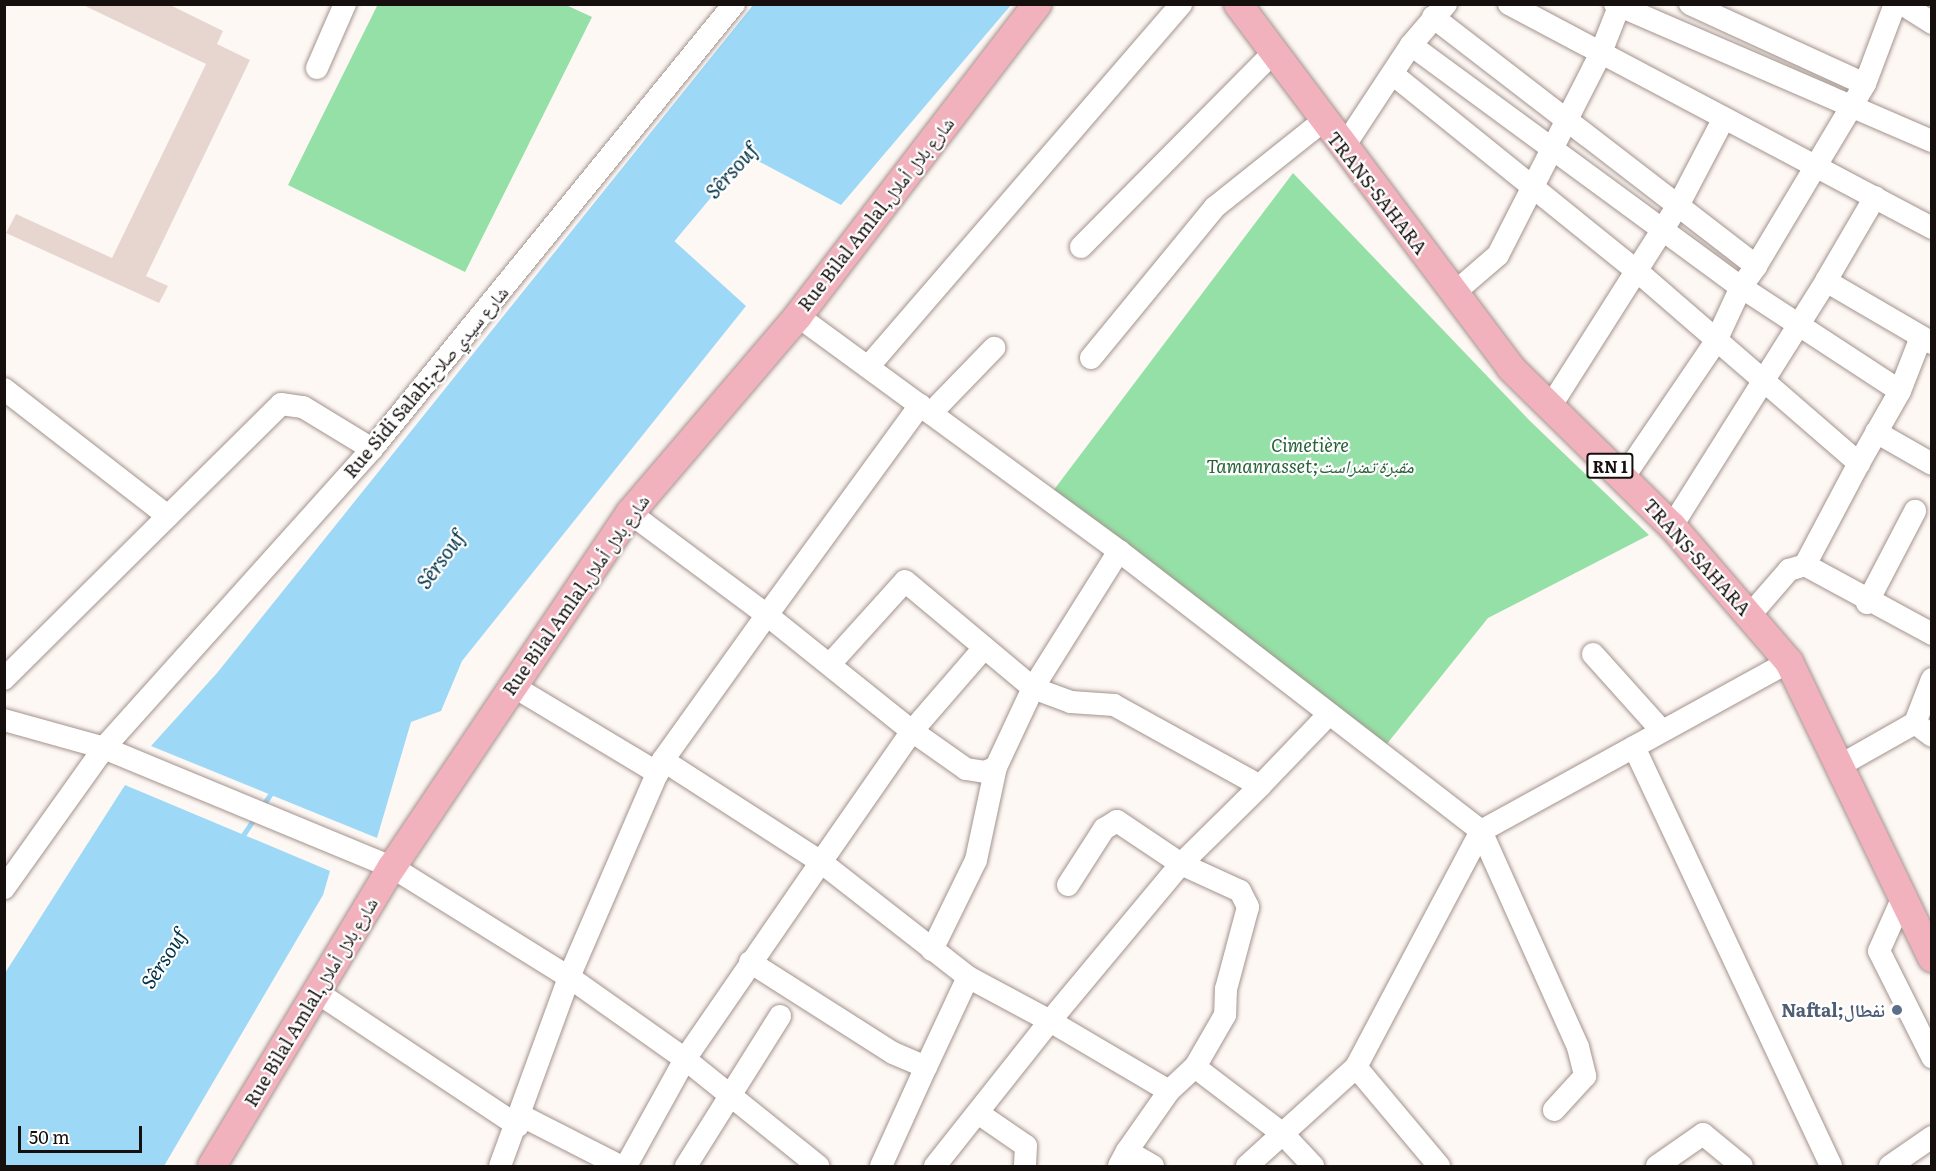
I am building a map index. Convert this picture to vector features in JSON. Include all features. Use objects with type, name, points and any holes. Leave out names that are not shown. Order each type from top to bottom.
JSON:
[{"type":"main road","name":"Rue Bilal Amlal,شارع بلال أملال","points":[[212,1167],[392,867],[630,513],[798,316],[1037,4]]},
{"type":"main road","name":"TRANS-SAHARA","points":[[1238,4],[1322,122],[1511,368],[1672,526],[1789,662],[1932,958]]},
{"type":"street","points":[[317,68],[345,4]]},
{"type":"street","name":"Rue Sidi Salah;شارع سيدي صلاح","points":[[4,888],[104,748],[372,449],[734,4]]},
{"type":"street","points":[[867,367],[1181,4]]},
{"type":"street","points":[[1509,4],[1600,55],[1932,228]]},
{"type":"street","points":[[1690,4],[1865,84]]},
{"type":"street","points":[[1623,478],[1716,341],[1741,287],[1817,167],[1847,107],[1865,84],[1896,4]]},
{"type":"street","points":[[1902,4],[1932,23]]},
{"type":"street","points":[[1454,293],[1498,255],[1600,55],[1618,5],[1847,107],[1932,141]]},
{"type":"street","points":[[1343,148],[1395,76],[1411,45],[1439,11],[1567,117],[1756,266]]},
{"type":"street","points":[[1411,45],[1741,287],[1900,391]]},
{"type":"street","points":[[1082,247],[1273,53]]},
{"type":"street","points":[[1395,76],[1637,271],[1858,463]]},
{"type":"street","points":[[1550,407],[1679,204],[1724,118]]},
{"type":"street","points":[[1091,358],[1215,207],[1322,122]]},
{"type":"street","points":[[1672,526],[1764,382],[1875,197]]},
{"type":"street","points":[[1750,615],[1789,570],[1805,565],[1926,340],[1826,281]]},
{"type":"street","points":[[798,316],[1119,551],[1481,831],[1578,1047],[1585,1076],[1554,1110]]},
{"type":"street","points":[[500,1167],[520,1121],[569,977],[660,766],[767,615],[925,409],[994,348]]},
{"type":"street","points":[[4,389],[168,516]]},
{"type":"street","points":[[4,678],[281,405],[303,407],[372,449]]},
{"type":"street","points":[[1876,432],[1932,464]]},
{"type":"street","points":[[1867,603],[1915,511]]},
{"type":"street","points":[[630,513],[831,663],[912,731],[966,769],[996,768]]},
{"type":"street","points":[[932,950],[976,860],[996,768],[1033,688],[1119,551]]},
{"type":"street","points":[[1805,565],[1867,603],[1932,634]]},
{"type":"street","points":[[831,663],[905,582],[1033,688],[1071,702],[1114,705],[1260,786]]},
{"type":"street","points":[[318,993],[520,1121],[631,1165],[685,1059],[750,963],[912,731],[984,648]]},
{"type":"street","points":[[1593,654],[1662,732]]},
{"type":"street","points":[[1247,1167],[1356,1066],[1481,831],[1789,662]]},
{"type":"street","points":[[1839,766],[1923,730],[1932,679]]},
{"type":"street","points":[[513,686],[660,766],[821,862],[968,977],[1050,1021],[1169,1091]]},
{"type":"street","points":[[935,1167],[1050,1021],[1181,864],[1329,714]]},
{"type":"street","points":[[4,720],[104,748],[392,867],[569,977],[685,1059],[731,1092],[813,1165]]},
{"type":"street","points":[[1634,747],[1831,1167]]},
{"type":"street","points":[[1068,885],[1111,822],[1130,826],[1181,864],[1233,886],[1248,907],[1226,988],[1225,1016],[1195,1067],[1169,1091],[1123,1159],[1153,1167]]},
{"type":"street","points":[[1902,897],[1880,951],[1932,1057]]},
{"type":"street","points":[[750,963],[893,1053],[926,1067]]},
{"type":"street","points":[[881,1167],[968,977]]},
{"type":"street","points":[[686,1167],[780,1016]]},
{"type":"street","points":[[1356,1066],[1439,1167]]},
{"type":"street","points":[[1195,1067],[1282,1134],[1313,1167]]},
{"type":"street","points":[[978,1113],[1026,1146],[1025,1167]]},
{"type":"street","points":[[1657,1167],[1703,1134],[1742,1167]]},
{"type":"street","points":[[1890,1167],[1932,1137]]},
{"type":"green space","points":[[378,4],[566,5],[592,17],[465,272],[288,185]]},
{"type":"green space","name":"Cimetière Tamanrasset;مقبرة تمنراست","points":[[1293,173],[1530,421],[1649,535],[1488,618],[1386,745],[1053,491]]},
{"type":"water","points":[[753,5],[1011,5],[841,205],[743,153],[672,239],[746,306],[462,661],[441,711],[411,722],[377,838],[151,746],[217,673]]},
{"type":"water","points":[[125,785],[330,871],[323,895],[164,1166],[5,1166],[5,973]]},
{"type":"building","points":[[81,4],[168,4],[223,31],[217,44],[250,60],[146,276],[168,286],[159,303],[6,233],[16,214],[112,258],[206,64]]},
{"type":"waterway","name":"Sêrsouf","points":[[668,244],[745,152]]},
{"type":"waterway","name":"Sêrsouf","points":[[261,808],[274,789]]},
{"type":"waterway","name":"Sêrsouf","points":[[239,841],[256,816]]},
{"type":"place","name":"Naftal;نفطال","points":[[1897,1010]]}]
